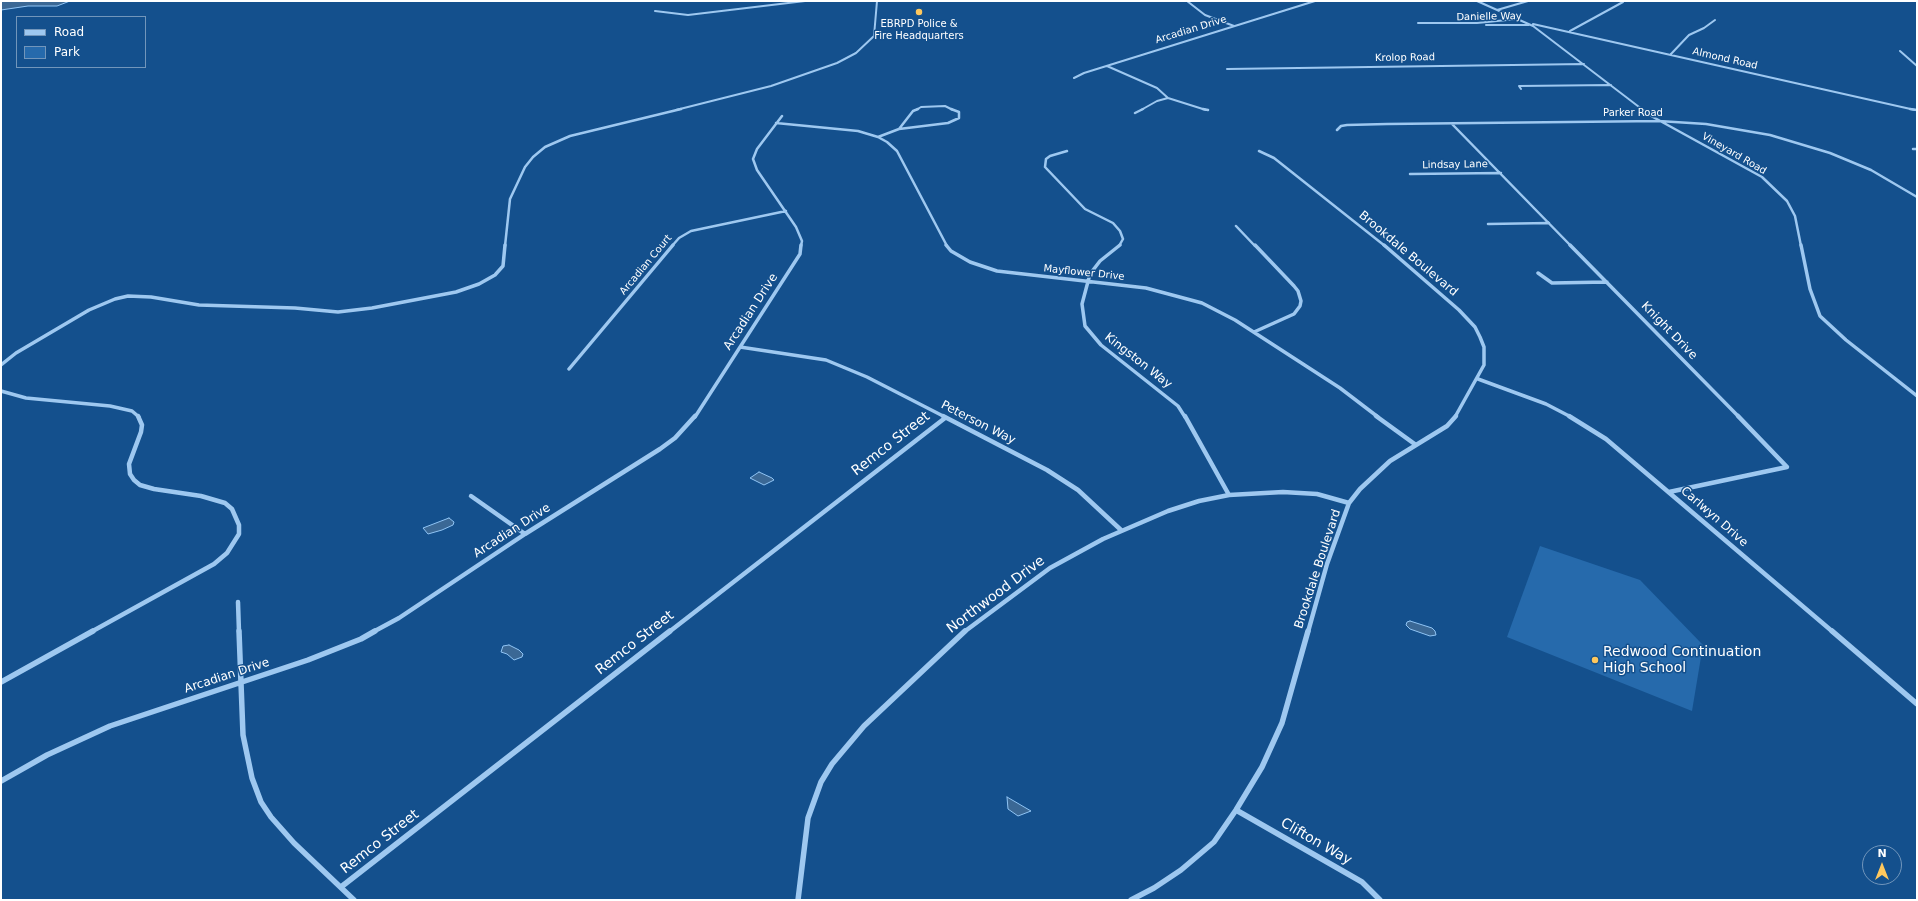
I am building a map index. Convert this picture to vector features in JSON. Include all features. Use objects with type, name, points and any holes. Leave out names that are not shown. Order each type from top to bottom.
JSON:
[{"type":"street","points":[[655,11],[688,15],[805,1]]},
{"type":"street","points":[[1,365],[16,353],[89,310],[128,296],[151,297],[199,305],[295,308],[338,312],[372,308],[456,292],[479,284],[495,275],[502,266],[510,199],[525,167],[533,157],[546,147],[565,137],[764,88],[837,63],[856,53],[874,36],[876,30],[877,1]]},
{"type":"street","points":[[1187,1],[1206,15],[1235,26]]},
{"type":"street","name":"Arcadian Drive","points":[[1074,78],[1084,72],[1315,1]]},
{"type":"street","points":[[1477,1],[1530,24]]},
{"type":"street","points":[[1497,10],[1528,1]]},
{"type":"street","points":[[1569,32],[1623,2]]},
{"type":"street","points":[[1418,23],[1477,23],[1517,19]]},
{"type":"street","points":[[1671,54],[1689,35],[1704,28],[1715,20]]},
{"type":"street","name":"Almond Road","points":[[1530,24],[1671,54],[1917,110]]},
{"type":"street","name":"Danielle Way","points":[[1446,28],[1451,26],[1530,24]]},
{"type":"street","name":"Vineyard Road","points":[[1530,24],[1659,121],[1762,177],[1787,201],[1795,216],[1810,289],[1820,316],[1846,340],[1917,396]]},
{"type":"street","points":[[1900,52],[1917,66]]},
{"type":"street","name":"Krolop Road","points":[[1227,69],[1584,64]]},
{"type":"street","points":[[1106,66],[1157,88],[1168,98],[1208,110]]},
{"type":"street","points":[[1522,89],[1519,86],[1611,85]]},
{"type":"street","points":[[1136,113],[1157,101],[1168,98]]},
{"type":"street","points":[[878,137],[899,129],[948,123],[959,118],[959,112],[945,106],[921,107],[913,111],[899,129]]},
{"type":"street","name":"Arcadian Drive","points":[[1,781],[46,755],[110,726],[341,648],[382,628],[675,438],[696,417],[800,254],[802,247],[801,236],[758,170],[753,159],[757,149],[782,116]]},
{"type":"street","name":"Parker Road","points":[[1337,130],[1341,126],[1347,125],[1659,121],[1719,125],[1796,142],[1830,153],[1871,170],[1917,196]]},
{"type":"street","name":"Mayflower Drive","points":[[776,123],[846,129],[878,137],[890,144],[897,152],[944,243],[955,254],[970,262],[987,268],[1130,286],[1177,295],[1213,308],[1254,332],[1340,388],[1400,435],[1416,445]]},
{"type":"street","name":"Knight Drive","points":[[1452,124],[1787,467],[1669,492]]},
{"type":"street","name":"Kingston Way","points":[[1067,151],[1050,156],[1046,159],[1045,167],[1085,209],[1113,223],[1122,235],[1119,247],[1097,264],[1088,281],[1082,311],[1089,332],[1109,352],[1161,391],[1178,406],[1193,428],[1229,495]]},
{"type":"street","name":"Brookdale Boulevard","points":[[1131,900],[1154,888],[1181,870],[1214,842],[1236,810],[1262,767],[1282,724],[1327,564],[1349,503],[1360,489],[1382,468],[1447,426],[1455,418],[1478,379],[1484,365],[1484,347],[1474,327],[1459,310],[1394,253],[1274,158],[1259,151]]},
{"type":"street","name":"Lindsay Lane","points":[[1410,174],[1501,173]]},
{"type":"street","name":"Arcadian Court","points":[[570,369],[679,238],[691,231],[708,226],[786,211]]},
{"type":"street","points":[[1488,224],[1549,223]]},
{"type":"street","points":[[1236,226],[1294,286],[1298,291],[1301,301],[1300,306],[1294,314],[1254,332]]},
{"type":"street","points":[[1538,273],[1552,283],[1607,282]]},
{"type":"street","name":"Peterson Way","points":[[740,347],[806,356],[837,364],[867,377],[1020,455],[1063,480],[1078,490],[1122,530]]},
{"type":"street","name":"Carlwyn Drive","points":[[1478,379],[1546,404],[1589,427],[1624,452],[1917,704]]},
{"type":"street","points":[[1,391],[26,398],[110,406],[132,411],[138,416],[142,425],[141,432],[129,464],[130,474],[134,480],[140,485],[154,489],[202,496],[225,503],[232,509],[239,526],[239,534],[227,553],[214,564],[1,682]]},
{"type":"street","name":"Remco Street","points":[[341,887],[945,418]]},
{"type":"street","name":"Northwood Drive","points":[[798,900],[804,840],[813,801],[829,770],[850,742],[895,696],[964,632],[995,607],[1050,568],[1122,530],[1182,505],[1229,495],[1270,492],[1299,492],[1328,496],[1349,503]]},
{"type":"street","points":[[471,496],[525,534]]},
{"type":"street","points":[[238,602],[243,735],[247,759],[262,802],[271,817],[294,843],[354,900]]},
{"type":"street","name":"Clifton Way","points":[[1236,810],[1362,882],[1380,900]]},
{"type":"green space","points":[[1540,546],[1640,580],[1703,645],[1692,711],[1507,637]]},
{"type":"shaded area","points":[[1,1],[70,1],[57,6],[28,6],[1,10]]},
{"type":"shaded area","points":[[759,472],[774,480],[764,485],[750,478]]},
{"type":"shaded area","points":[[449,518],[454,522],[453,525],[442,530],[428,534],[423,528]]},
{"type":"shaded area","points":[[1410,621],[1432,628],[1436,635],[1430,636],[1410,629],[1406,625],[1407,622]]},
{"type":"shaded area","points":[[509,645],[519,650],[523,654],[522,657],[514,660],[507,654],[501,652],[503,646]]},
{"type":"shaded area","points":[[1007,797],[1031,811],[1018,816],[1008,809]]},
{"type":"place","name":"EBRPD Police & Fire Headquarters","points":[[919,12]]},
{"type":"place","name":"Redwood Continuation High School","points":[[1595,660]]}]
